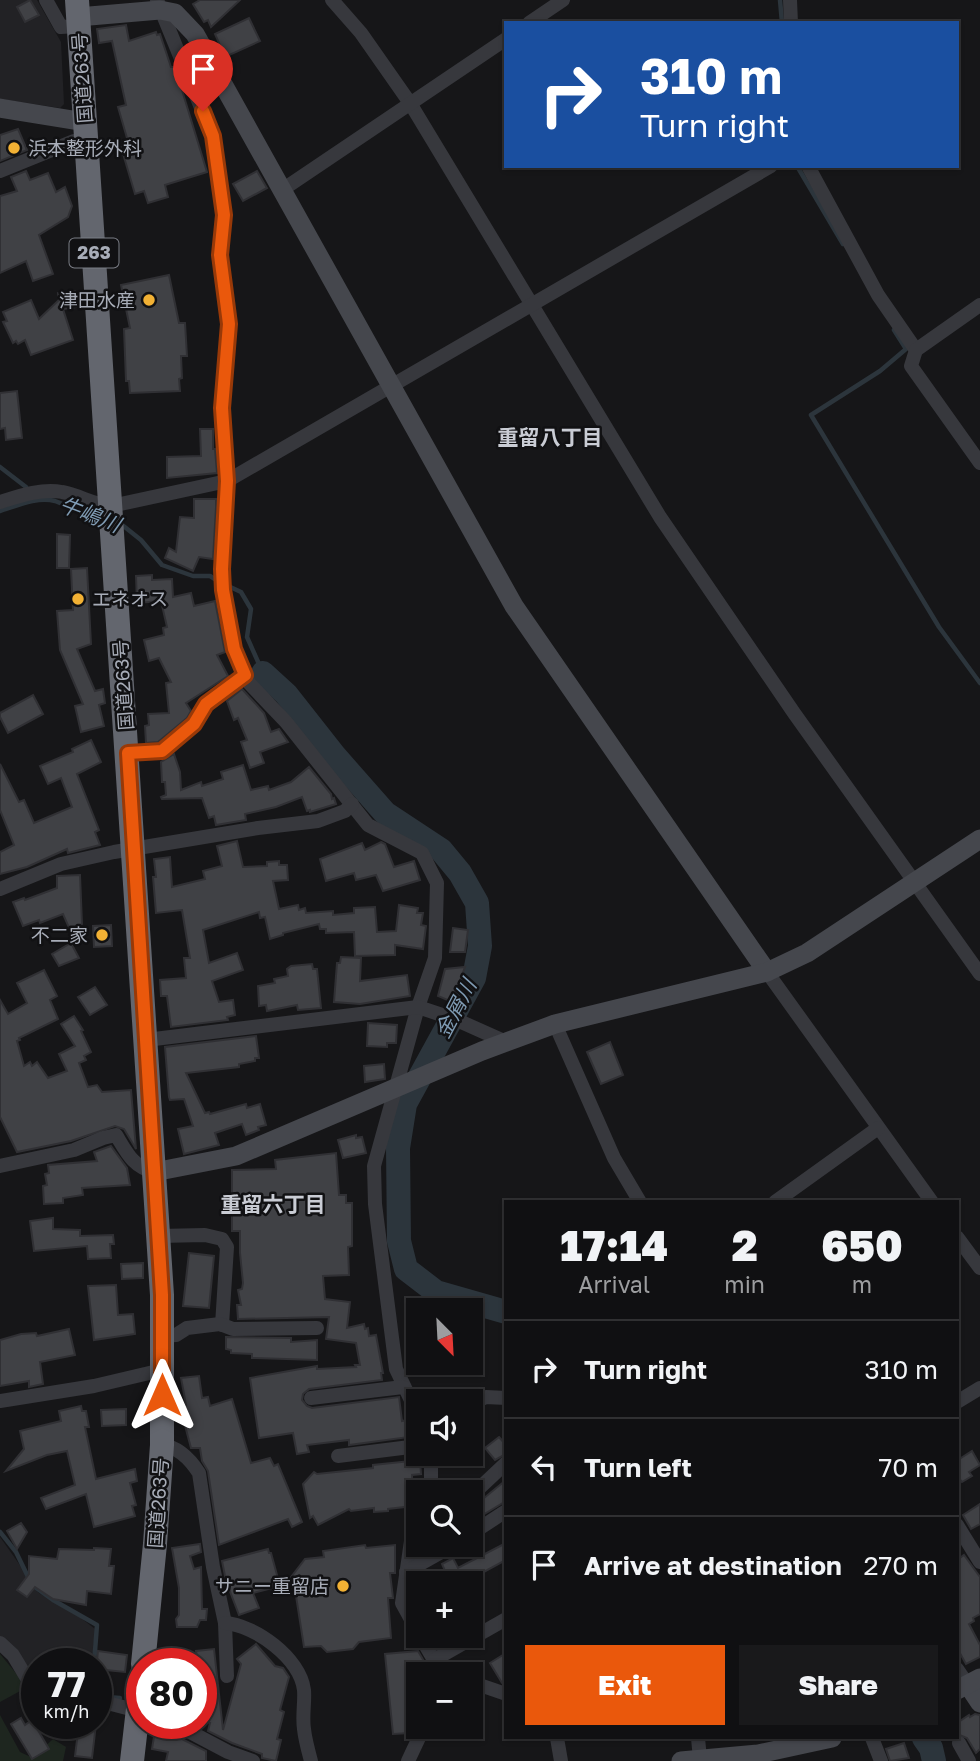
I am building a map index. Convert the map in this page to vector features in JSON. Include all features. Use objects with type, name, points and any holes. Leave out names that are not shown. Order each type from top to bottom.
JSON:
[{"type":"highway","name":"国道263号","points":[[78,14],[159,1236],[163,1336],[162,1446],[145,1648]]},
{"type":"highway","points":[[132,1761],[136,1739]]},
{"type":"street","points":[[46,0],[61,27],[78,14],[159,5],[176,13],[195,34],[514,606],[767,972],[931,1200]]},
{"type":"street","points":[[332,0],[361,33],[410,103],[660,517],[913,882],[980,974]]},
{"type":"street","points":[[532,21],[563,0]]},
{"type":"street","points":[[790,0],[791,21]]},
{"type":"street","points":[[159,5],[213,136],[224,215],[220,255],[229,324],[222,408],[227,481],[222,569],[223,590],[234,649],[249,683],[286,722],[368,825],[422,853],[437,883],[435,958],[418,1007],[374,1166],[375,1204],[396,1369],[406,1393]]},
{"type":"street","points":[[282,190],[504,39]]},
{"type":"street","points":[[0,108],[86,132]]},
{"type":"street","points":[[0,171],[74,141],[86,132]]},
{"type":"street","points":[[0,502],[25,494],[61,491],[100,505],[112,518],[227,481],[768,168]]},
{"type":"street","points":[[809,168],[878,295],[916,350]]},
{"type":"street","points":[[980,305],[916,350],[911,366],[980,463]]},
{"type":"street","points":[[128,753],[162,751],[194,724],[206,704],[245,675]]},
{"type":"street","points":[[0,889],[61,864],[258,828],[318,821],[345,811],[352,804]]},
{"type":"street","points":[[0,1166],[74,1150],[116,1135],[131,1160],[141,1169],[154,1172],[236,1156],[429,1073],[555,1024],[767,972],[807,953],[980,839]]},
{"type":"street","points":[[146,1040],[418,1007],[438,1012],[506,1042]]},
{"type":"street","points":[[555,1024],[614,1158],[639,1200]]},
{"type":"street","points":[[778,1200],[878,1128]]},
{"type":"street","points":[[159,1236],[205,1235],[222,1239],[227,1247],[222,1325]]},
{"type":"street","points":[[959,1240],[980,1268]]},
{"type":"street","points":[[163,1336],[176,1335],[187,1328],[222,1325],[233,1329],[317,1328]]},
{"type":"street","points":[[0,1401],[94,1386],[163,1370]]},
{"type":"street","points":[[311,1398],[403,1387]]},
{"type":"street","points":[[959,1401],[980,1388]]},
{"type":"street","points":[[483,1398],[504,1398]]},
{"type":"street","points":[[162,1446],[172,1446],[191,1461],[199,1473],[213,1567],[225,1623],[227,1676]]},
{"type":"street","points":[[338,1456],[406,1448]]},
{"type":"street","points":[[483,1485],[504,1465]]},
{"type":"street","points":[[483,1526],[504,1512]]},
{"type":"street","points":[[959,1528],[980,1562]]},
{"type":"street","points":[[408,1571],[433,1557]]},
{"type":"street","points":[[406,1572],[402,1603],[406,1610]]},
{"type":"street","points":[[449,1662],[504,1620]]},
{"type":"street","points":[[225,1623],[235,1624],[269,1640],[297,1672],[304,1690],[304,1729],[311,1761]]},
{"type":"street","points":[[0,1643],[13,1655],[21,1668]]},
{"type":"street","points":[[966,1681],[980,1703]]},
{"type":"street","points":[[483,1686],[504,1692]]},
{"type":"street","points":[[203,1739],[253,1761]]},
{"type":"street","points":[[408,1761],[418,1739]]},
{"type":"street","points":[[557,1739],[561,1761]]},
{"type":"street","points":[[698,1739],[690,1760],[759,1757],[819,1739]]},
{"type":"street","points":[[872,1739],[881,1761]]},
{"type":"street","points":[[959,1743],[969,1761]]},
{"type":"shaded area","points":[[0,0],[37,0],[61,42],[64,104],[60,108],[0,99]]},
{"type":"shaded area","points":[[0,1537],[24,1571],[29,1584],[95,1629],[93,1648],[21,1648],[21,1664],[0,1637]]},
{"type":"shaded area","points":[[0,1654],[20,1678],[21,1691],[0,1702]]},
{"type":"shaded area","points":[[0,1715],[20,1752],[33,1758],[53,1739],[66,1747],[63,1761],[0,1761]]},
{"type":"building","points":[[30,0],[39,15],[25,22],[17,7]]},
{"type":"building","points":[[200,0],[240,0],[211,27],[208,20],[204,22],[193,4]]},
{"type":"building","points":[[249,18],[260,41],[225,57],[215,34]]},
{"type":"building","points":[[126,25],[129,41],[156,32],[157,35],[160,34],[171,67],[174,67],[178,77],[207,172],[165,185],[168,197],[148,203],[144,191],[135,194],[121,147],[129,145],[118,107],[126,105],[112,41],[99,43],[97,29]]},
{"type":"building","name":"浜本整形外科","points":[[18,129],[27,150],[0,161],[0,135]]},
{"type":"building","points":[[26,171],[30,180],[48,173],[56,192],[65,187],[72,206],[68,217],[39,235],[53,274],[33,281],[26,261],[0,273],[0,196],[17,191],[11,177]]},
{"type":"building","points":[[257,171],[267,188],[243,201],[233,184]]},
{"type":"building","points":[[169,275],[179,323],[185,323],[187,356],[181,356],[180,391],[130,393],[129,381],[126,381],[124,329],[130,328],[121,285]]},
{"type":"building","points":[[75,291],[77,307],[63,309],[73,340],[31,355],[25,340],[18,344],[16,341],[13,343],[3,322],[7,321],[3,312],[31,300],[39,319],[59,300],[58,293]]},
{"type":"building","points":[[17,391],[22,438],[6,440],[5,428],[0,429],[0,393]]},
{"type":"building","points":[[200,429],[213,429],[217,473],[167,478],[167,457],[201,456]]},
{"type":"building","points":[[194,499],[216,499],[216,508],[213,559],[199,557],[193,571],[165,558],[169,548],[176,552],[180,517],[194,518]]},
{"type":"building","points":[[57,534],[70,535],[69,568],[57,568]]},
{"type":"building","points":[[87,568],[91,644],[77,649],[95,691],[103,689],[105,703],[99,705],[104,726],[81,732],[75,706],[83,704],[60,650],[57,611],[73,610],[71,569]]},
{"type":"building","points":[[152,575],[152,580],[172,579],[173,597],[191,593],[194,606],[215,601],[225,652],[217,655],[228,676],[186,703],[191,711],[187,718],[158,742],[146,743],[145,726],[149,725],[148,714],[169,713],[166,683],[171,682],[159,658],[149,661],[144,640],[164,635],[163,628],[167,627],[161,601],[137,603],[136,576]]},
{"type":"building","points":[[242,689],[264,713],[271,732],[279,729],[288,742],[260,752],[264,763],[250,768],[241,742],[247,740],[238,718],[234,720],[227,701]]},
{"type":"building","points":[[33,695],[43,714],[8,733],[0,713]]},
{"type":"building","points":[[91,740],[101,762],[77,774],[99,830],[95,832],[100,845],[68,853],[67,849],[27,867],[0,874],[0,852],[14,845],[0,810],[0,764],[19,802],[24,800],[34,823],[72,807],[61,778],[48,784],[40,766],[73,752],[72,749]]},
{"type":"building","points":[[174,754],[180,772],[181,790],[201,782],[202,786],[223,779],[221,772],[243,765],[251,790],[268,786],[269,790],[291,782],[309,767],[336,804],[310,812],[307,811],[302,797],[276,807],[245,814],[246,820],[216,825],[214,816],[209,818],[202,798],[162,799],[161,797],[166,795],[161,762]]},
{"type":"building","points":[[237,841],[243,867],[267,866],[267,862],[279,861],[279,865],[287,865],[288,880],[273,881],[279,909],[298,905],[299,910],[305,908],[306,913],[333,911],[333,915],[354,913],[354,908],[375,907],[377,932],[396,931],[399,905],[418,908],[417,913],[423,913],[421,925],[426,926],[423,949],[395,945],[395,955],[355,956],[354,932],[326,933],[326,929],[320,929],[319,924],[270,939],[265,917],[260,918],[259,912],[203,930],[209,963],[237,953],[243,970],[212,981],[219,1002],[233,1000],[235,1015],[227,1017],[228,1020],[171,1027],[167,996],[161,996],[160,980],[186,978],[184,958],[190,958],[182,910],[156,913],[154,859],[170,857],[172,887],[205,879],[203,871],[222,866],[217,846]]},
{"type":"building","points":[[381,842],[385,844],[394,867],[414,861],[420,880],[383,891],[376,875],[356,880],[354,873],[326,881],[320,859],[362,843],[365,850]]},
{"type":"building","points":[[80,875],[82,924],[70,930],[63,914],[23,926],[13,902],[57,888],[57,876]]},
{"type":"building","points":[[111,925],[112,946],[94,947],[93,926]]},
{"type":"building","points":[[453,928],[468,930],[465,952],[450,952]]},
{"type":"building","points":[[71,943],[79,958],[59,966],[52,954]]},
{"type":"building","points":[[341,957],[361,958],[360,981],[407,975],[410,996],[360,1004],[334,1002],[337,963],[340,963]]},
{"type":"building","points":[[312,964],[313,969],[317,969],[321,1008],[298,1010],[297,1005],[267,1011],[266,1005],[259,1006],[258,986],[275,983],[274,979],[288,976],[287,969],[291,966]]},
{"type":"building","points":[[465,967],[452,1002],[438,996],[445,969]]},
{"type":"building","points":[[44,970],[57,996],[50,1000],[58,1019],[19,1038],[17,1041],[24,1066],[30,1062],[32,1066],[37,1062],[48,1078],[67,1071],[59,1054],[75,1046],[61,1024],[74,1016],[83,1030],[81,1031],[91,1052],[84,1056],[86,1060],[79,1063],[88,1087],[97,1085],[102,1092],[131,1090],[136,1149],[124,1129],[115,1126],[71,1141],[17,1152],[0,1117],[0,1000],[8,1014],[27,1003],[17,983]]},
{"type":"building","points":[[95,987],[107,1005],[90,1015],[78,997]]},
{"type":"building","points":[[368,1023],[397,1025],[396,1043],[387,1043],[387,1047],[367,1046]]},
{"type":"building","points":[[256,1036],[259,1058],[255,1058],[255,1061],[239,1064],[239,1067],[186,1073],[205,1113],[246,1104],[247,1108],[260,1104],[266,1125],[246,1135],[242,1124],[215,1133],[219,1145],[184,1154],[178,1129],[193,1126],[184,1099],[170,1100],[165,1047]]},
{"type":"building","points":[[610,1042],[623,1075],[601,1084],[587,1052]]},
{"type":"building","points":[[384,1064],[385,1079],[365,1082],[364,1066]]},
{"type":"building","points":[[356,1135],[356,1138],[362,1137],[366,1153],[343,1158],[338,1140]]},
{"type":"building","points":[[111,1146],[127,1168],[130,1185],[82,1188],[83,1195],[63,1198],[63,1203],[44,1204],[43,1186],[47,1185],[45,1174],[49,1173],[48,1165],[97,1161],[94,1152]]},
{"type":"building","points":[[336,1153],[339,1195],[346,1195],[346,1203],[352,1203],[352,1246],[348,1247],[349,1275],[323,1276],[325,1299],[350,1302],[347,1328],[364,1324],[365,1329],[368,1328],[369,1336],[376,1335],[383,1373],[382,1380],[309,1389],[303,1394],[302,1400],[312,1408],[399,1397],[402,1421],[406,1420],[406,1437],[349,1445],[349,1440],[307,1445],[309,1452],[297,1454],[293,1433],[259,1438],[250,1378],[317,1366],[317,1369],[360,1365],[356,1343],[326,1339],[329,1317],[238,1319],[237,1305],[241,1305],[238,1290],[242,1289],[243,1283],[240,1231],[232,1231],[232,1170],[276,1169],[275,1160]]},
{"type":"building","points":[[53,1218],[53,1229],[80,1230],[80,1236],[113,1235],[114,1244],[110,1244],[111,1258],[88,1259],[87,1246],[34,1251],[30,1221]]},
{"type":"building","points":[[189,1253],[214,1256],[209,1308],[183,1306]]},
{"type":"building","points":[[143,1263],[143,1278],[122,1279],[121,1264]]},
{"type":"building","points":[[116,1285],[118,1315],[133,1314],[135,1334],[94,1340],[88,1286]]},
{"type":"building","points":[[69,1329],[75,1355],[40,1362],[43,1384],[29,1387],[29,1381],[0,1386],[0,1340],[21,1334],[36,1333],[37,1336]]},
{"type":"building","points":[[226,1337],[291,1338],[291,1342],[317,1340],[317,1360],[252,1358],[252,1354],[231,1353],[231,1350],[226,1349]]},
{"type":"building","points":[[199,1376],[202,1398],[208,1397],[210,1406],[232,1399],[251,1463],[270,1458],[274,1466],[278,1464],[302,1522],[292,1527],[288,1519],[219,1545],[208,1471],[202,1461],[200,1448],[191,1448],[180,1407],[186,1405],[181,1378]]},
{"type":"building","points":[[81,1406],[82,1411],[86,1411],[89,1427],[85,1427],[96,1479],[135,1469],[137,1481],[130,1483],[136,1505],[132,1506],[135,1516],[94,1527],[86,1494],[46,1509],[41,1498],[75,1485],[67,1451],[47,1455],[6,1471],[24,1449],[20,1431],[61,1421],[59,1411]]},
{"type":"building","points":[[126,1409],[126,1425],[102,1426],[101,1410]]},
{"type":"building","points":[[499,1437],[504,1443],[504,1455],[495,1460],[485,1448]]},
{"type":"building","points":[[972,1451],[980,1465],[969,1472],[972,1476],[962,1482],[959,1478],[959,1455],[961,1458]]},
{"type":"building","points":[[406,1461],[406,1466],[420,1466],[421,1474],[412,1475],[412,1480],[406,1480],[406,1507],[374,1512],[374,1508],[349,1509],[318,1525],[313,1516],[310,1518],[303,1484],[314,1472],[317,1474],[373,1468],[373,1465]]},
{"type":"building","points":[[504,1482],[504,1502],[483,1515],[483,1499]]},
{"type":"building","points":[[980,1504],[980,1524],[971,1529],[963,1515]]},
{"type":"building","points":[[21,1523],[27,1532],[17,1549],[7,1531]]},
{"type":"building","points":[[200,1544],[201,1552],[190,1556],[194,1569],[201,1567],[202,1609],[207,1609],[206,1620],[200,1620],[197,1627],[177,1627],[179,1588],[172,1548]]},
{"type":"building","points":[[504,1544],[504,1561],[483,1572],[445,1571],[442,1564],[453,1558],[458,1568]]},
{"type":"building","name":"サニー重留店","points":[[365,1545],[366,1548],[395,1545],[395,1573],[390,1573],[393,1598],[388,1598],[391,1638],[359,1642],[353,1649],[327,1652],[321,1646],[304,1647],[294,1583],[285,1585],[305,1559],[324,1557],[323,1551]]},
{"type":"building","points":[[59,1549],[111,1549],[109,1566],[114,1566],[111,1594],[87,1591],[86,1605],[53,1599],[35,1587],[27,1597],[17,1590],[29,1574],[29,1556],[57,1559]]},
{"type":"building","points":[[268,1549],[280,1586],[253,1593],[259,1608],[239,1615],[226,1581],[222,1561]]},
{"type":"building","points":[[964,1555],[980,1577],[980,1614],[969,1624],[980,1645],[980,1657],[966,1664],[959,1652],[959,1559]]},
{"type":"building","points":[[256,1644],[275,1666],[283,1668],[289,1677],[280,1710],[284,1712],[277,1739],[281,1740],[276,1761],[262,1758],[262,1754],[217,1736],[217,1676],[223,1730],[241,1664],[237,1659]]},
{"type":"building","points":[[418,1651],[424,1662],[406,1662],[406,1733],[393,1734],[385,1654]]},
{"type":"building","points":[[112,1653],[126,1655],[125,1672],[112,1671]]},
{"type":"building","points":[[504,1654],[504,1684],[502,1683],[490,1663]]},
{"type":"building","points":[[969,1715],[980,1715],[980,1749],[976,1753],[967,1738],[959,1735],[959,1722]]},
{"type":"building","points":[[21,1718],[21,1739],[43,1739],[49,1749],[32,1759],[11,1724]]},
{"type":"building","points":[[77,1739],[94,1739],[92,1758],[75,1756]]},
{"type":"building","points":[[154,1739],[182,1739],[206,1751],[206,1761],[166,1761],[168,1752],[152,1749]]},
{"type":"building","points":[[904,1743],[909,1758],[890,1761],[886,1749]]},
{"type":"waterway","points":[[780,0],[782,21]]},
{"type":"waterway","points":[[798,168],[843,244]]},
{"type":"waterway","points":[[894,330],[906,349],[880,371],[811,415],[939,627],[980,683]]},
{"type":"waterway","points":[[0,467],[26,487]]},
{"type":"waterway","name":"牛嶋川","points":[[0,511],[27,502],[48,500],[102,520]]},
{"type":"waterway","name":"牛嶋川","points":[[121,524],[141,540],[162,565],[193,576],[210,576],[218,581]]},
{"type":"waterway","name":"牛嶋川","points":[[226,585],[241,592],[251,609],[247,637],[263,673]]},
{"type":"waterway","name":"金屑川","points":[[263,673],[286,694],[334,755],[385,813],[441,850],[460,873],[477,903],[480,946],[474,978],[405,1104],[398,1148],[399,1241],[406,1269],[436,1292],[504,1311]]},
{"type":"waterway","points":[[0,1532],[16,1552],[32,1585],[97,1625],[95,1648]]},
{"type":"waterway","points":[[112,1697],[120,1698]]},
{"type":"waterway","name":"金屑川","points":[[925,1739],[931,1748],[934,1761]]},
{"type":"place","name":"浜本整形外科","points":[[14,148]]},
{"type":"place","name":"津田水産","points":[[149,300]]},
{"type":"place","name":"エネオス","points":[[78,599]]},
{"type":"place","name":"不二家","points":[[102,935]]},
{"type":"place","name":"サニー重留店","points":[[343,1586]]},
{"type":"district","name":"重留八丁目","points":[[550,438]]},
{"type":"district","name":"重留六丁目","points":[[273,1205]]},
{"type":"route","points":[[162,1395],[162,1295],[128,753],[162,751],[194,724],[206,704],[245,675],[234,649],[223,590],[227,481],[222,408],[229,324],[220,255],[224,215],[213,136],[203,111]]}]
